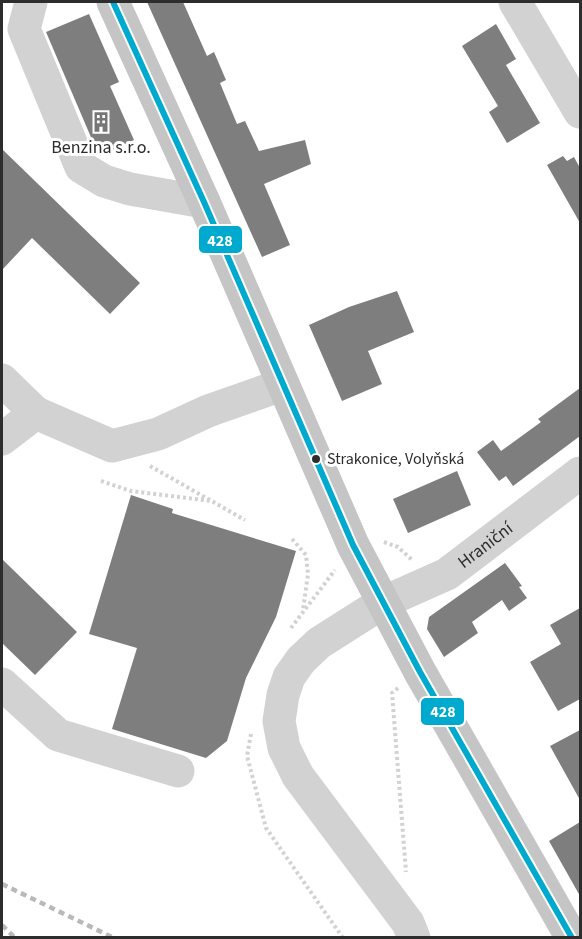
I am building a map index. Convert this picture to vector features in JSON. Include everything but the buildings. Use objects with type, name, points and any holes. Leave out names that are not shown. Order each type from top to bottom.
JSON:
[{"type":"main road","points":[[112,2],[204,202],[282,386],[382,603],[572,938]]},
{"type":"street","points":[[32,2],[24,29],[81,167],[104,181],[130,189],[204,202]]},
{"type":"street","points":[[515,2],[580,112]]},
{"type":"street","points":[[2,380],[36,413],[112,446],[158,434],[208,411],[282,386]]},
{"type":"street","points":[[2,439],[36,413]]},
{"type":"street","name":"Hraniční","points":[[414,938],[408,923],[398,909],[298,777],[284,748],[279,721],[283,695],[289,677],[301,660],[319,643],[382,603],[447,574],[580,473]]},
{"type":"street","points":[[2,684],[58,735],[177,771]]},
{"type":"path","points":[[112,446],[214,501],[244,520]]},
{"type":"path","points":[[101,481],[130,491],[214,501]]},
{"type":"path","points":[[292,539],[306,555],[308,574],[303,610]]},
{"type":"path","points":[[398,909],[408,892],[392,693],[420,672]]},
{"type":"railway","points":[[2,884],[114,938]]},
{"type":"railway","points":[[2,925],[15,938]]},
{"type":"transit line","name":"428","points":[[113,2],[204,202],[353,545],[420,672],[572,938]]},
{"type":"place","name":"Benzina s.r.o.","points":[[101,122]]},
{"type":"place","name":"Strakonice, Volyňská","points":[[316,459]]}]
